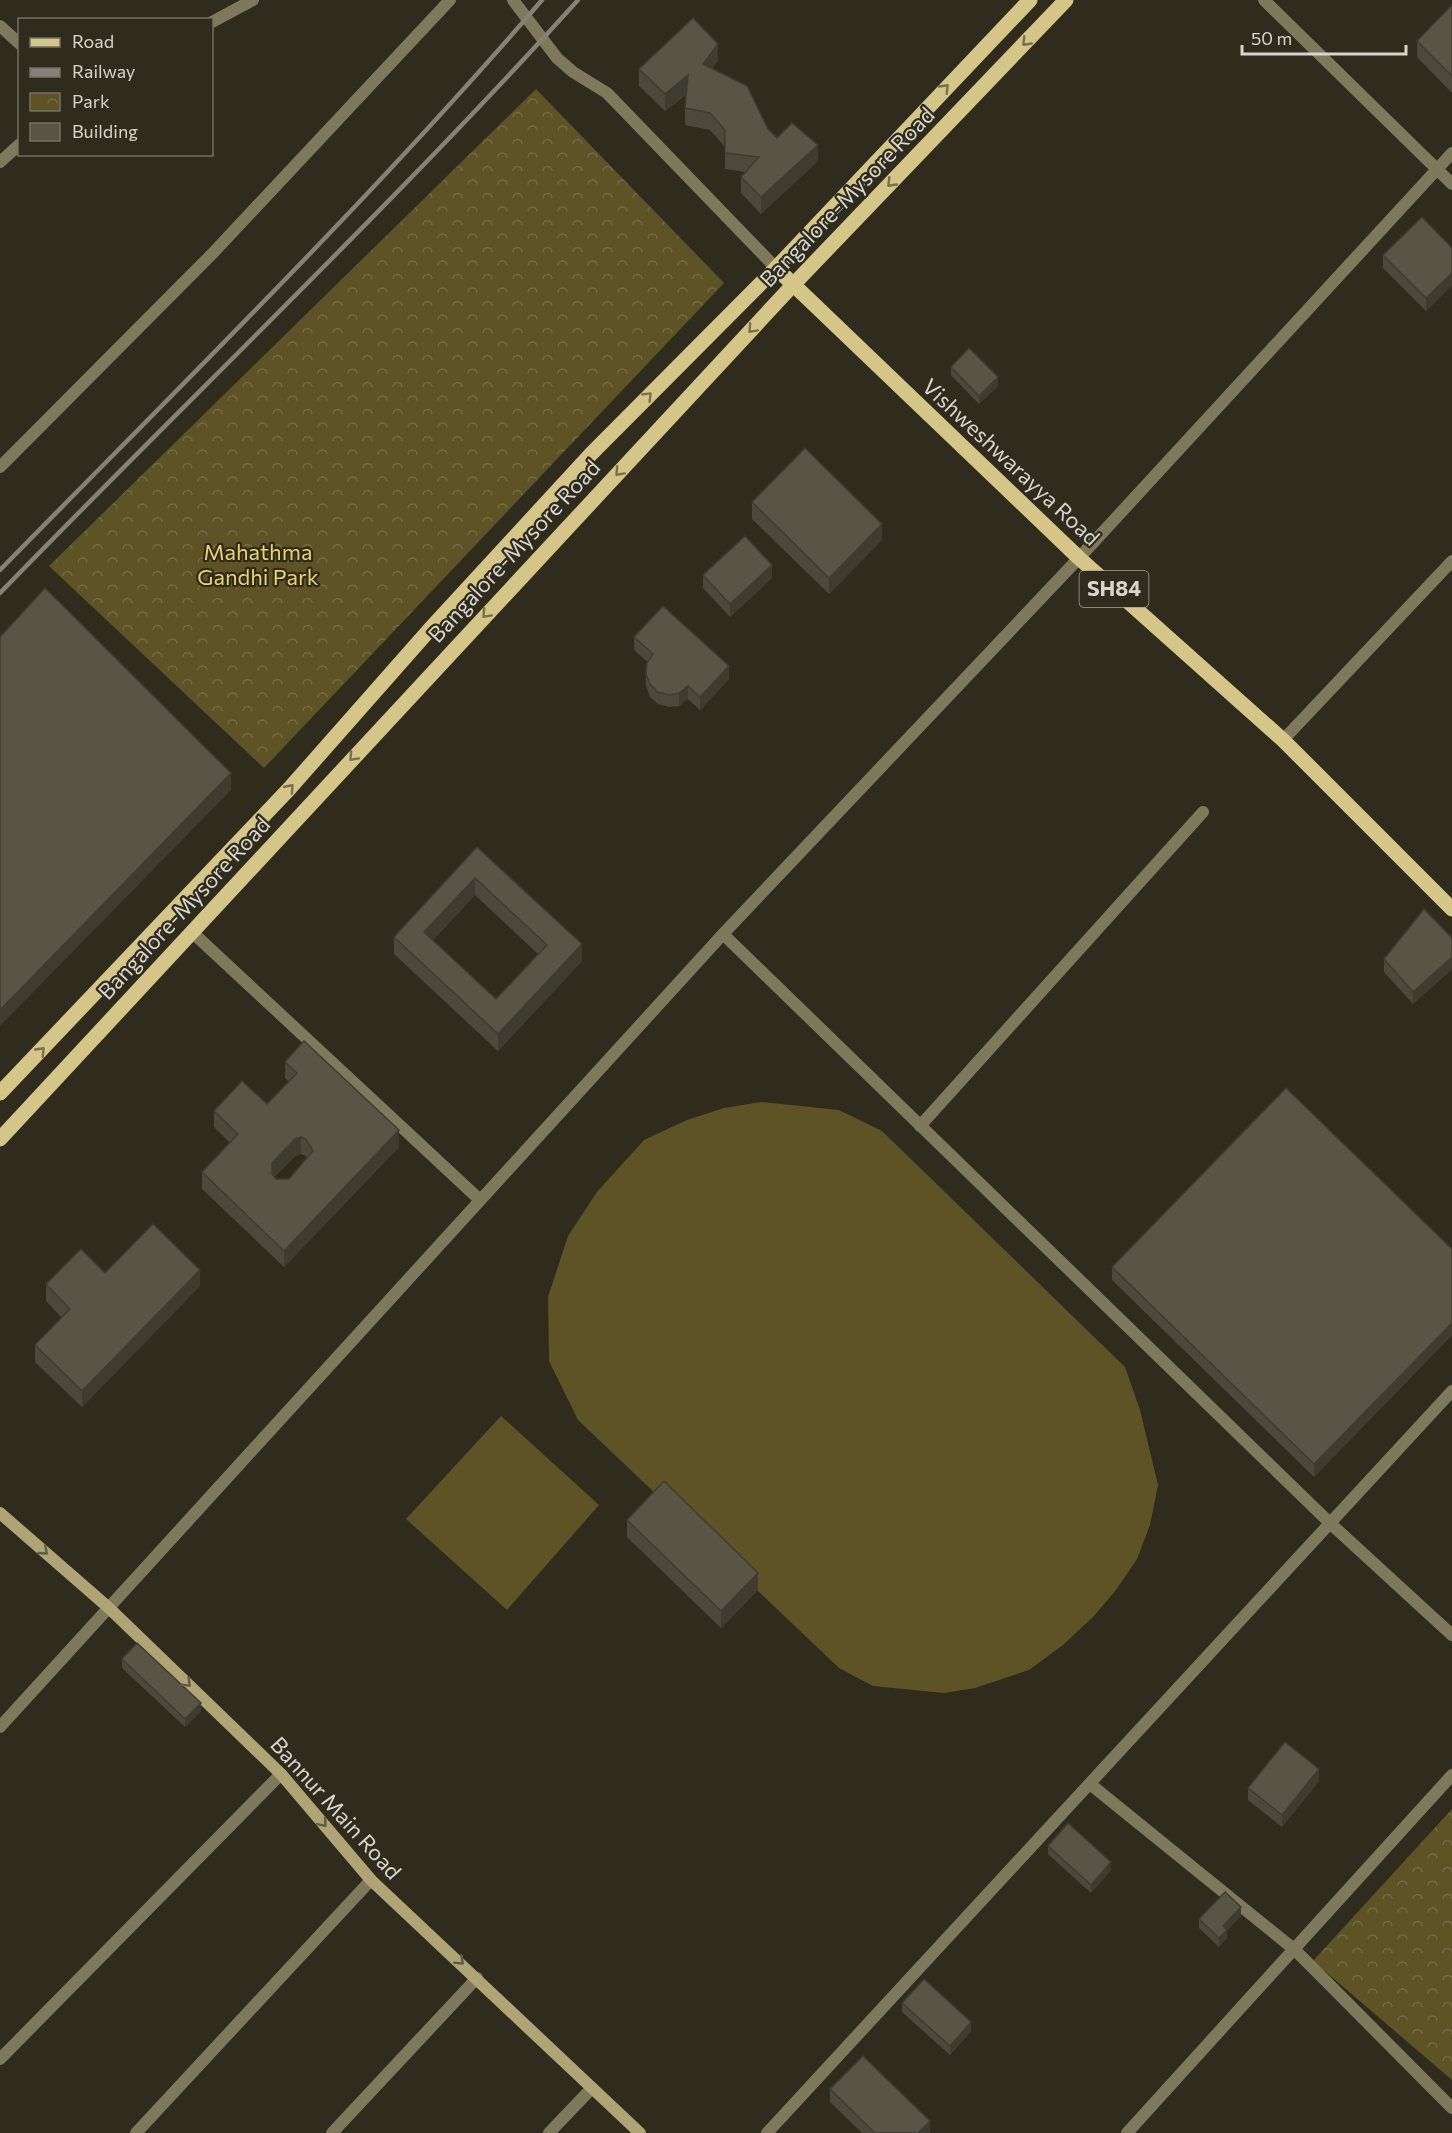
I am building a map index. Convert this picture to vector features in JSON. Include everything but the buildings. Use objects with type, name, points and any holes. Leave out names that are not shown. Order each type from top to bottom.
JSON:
[{"type":"main road","name":"Bangalore-Mysore Road","points":[[0,1093],[289,789],[431,628],[591,454],[776,268],[1030,0]]},
{"type":"main road","name":"Bangalore-Mysore Road","points":[[0,1138],[792,286],[1066,0]]},
{"type":"main road","name":"Vishweshwarayya Road","points":[[776,268],[792,286],[1079,558],[1283,740],[1452,909]]},
{"type":"main road","name":"Bannur Main Road","points":[[0,1513],[109,1608],[281,1774],[371,1880],[640,2133]]},
{"type":"street","points":[[213,21],[253,0]]},
{"type":"street","points":[[0,467],[212,254],[450,0]]},
{"type":"street","points":[[513,0],[556,58],[573,72],[608,93],[776,268]]},
{"type":"street","points":[[1264,0],[1452,184]]},
{"type":"street","points":[[0,26],[18,42]]},
{"type":"street","points":[[0,162],[18,146]]},
{"type":"street","points":[[0,1727],[723,934],[1079,558],[1452,153]]},
{"type":"street","points":[[1283,740],[1452,561]]},
{"type":"street","points":[[920,1126],[1203,812]]},
{"type":"street","points":[[192,932],[480,1200]]},
{"type":"street","points":[[723,934],[1331,1524],[1452,1635]]},
{"type":"street","points":[[767,2133],[1331,1524],[1452,1390]]},
{"type":"street","points":[[0,2059],[281,1774]]},
{"type":"street","points":[[1127,2133],[1452,1775]]},
{"type":"street","points":[[1090,1784],[1295,1950],[1452,2108]]},
{"type":"street","points":[[136,2133],[371,1880]]},
{"type":"street","points":[[332,2133],[477,1978]]},
{"type":"street","points":[[549,2133],[592,2088]]},
{"type":"green space","name":"Mahathma Gandhi Park","points":[[536,89],[724,283],[264,768],[49,566]]},
{"type":"green space","points":[[761,1102],[839,1110],[882,1131],[1125,1367],[1140,1410],[1158,1485],[1150,1525],[1137,1559],[1116,1590],[1094,1616],[1063,1645],[1029,1670],[975,1688],[944,1693],[873,1686],[839,1668],[578,1420],[549,1361],[548,1297],[568,1236],[597,1192],[644,1140],[687,1120],[724,1108]]},
{"type":"green space","points":[[501,1416],[599,1505],[507,1610],[406,1519]]},
{"type":"green space","points":[[1452,1809],[1452,2080],[1313,1961]]},
{"type":"railway","points":[[0,570],[344,218],[411,147],[542,0]]},
{"type":"railway","points":[[0,593],[364,226],[578,0]]}]
